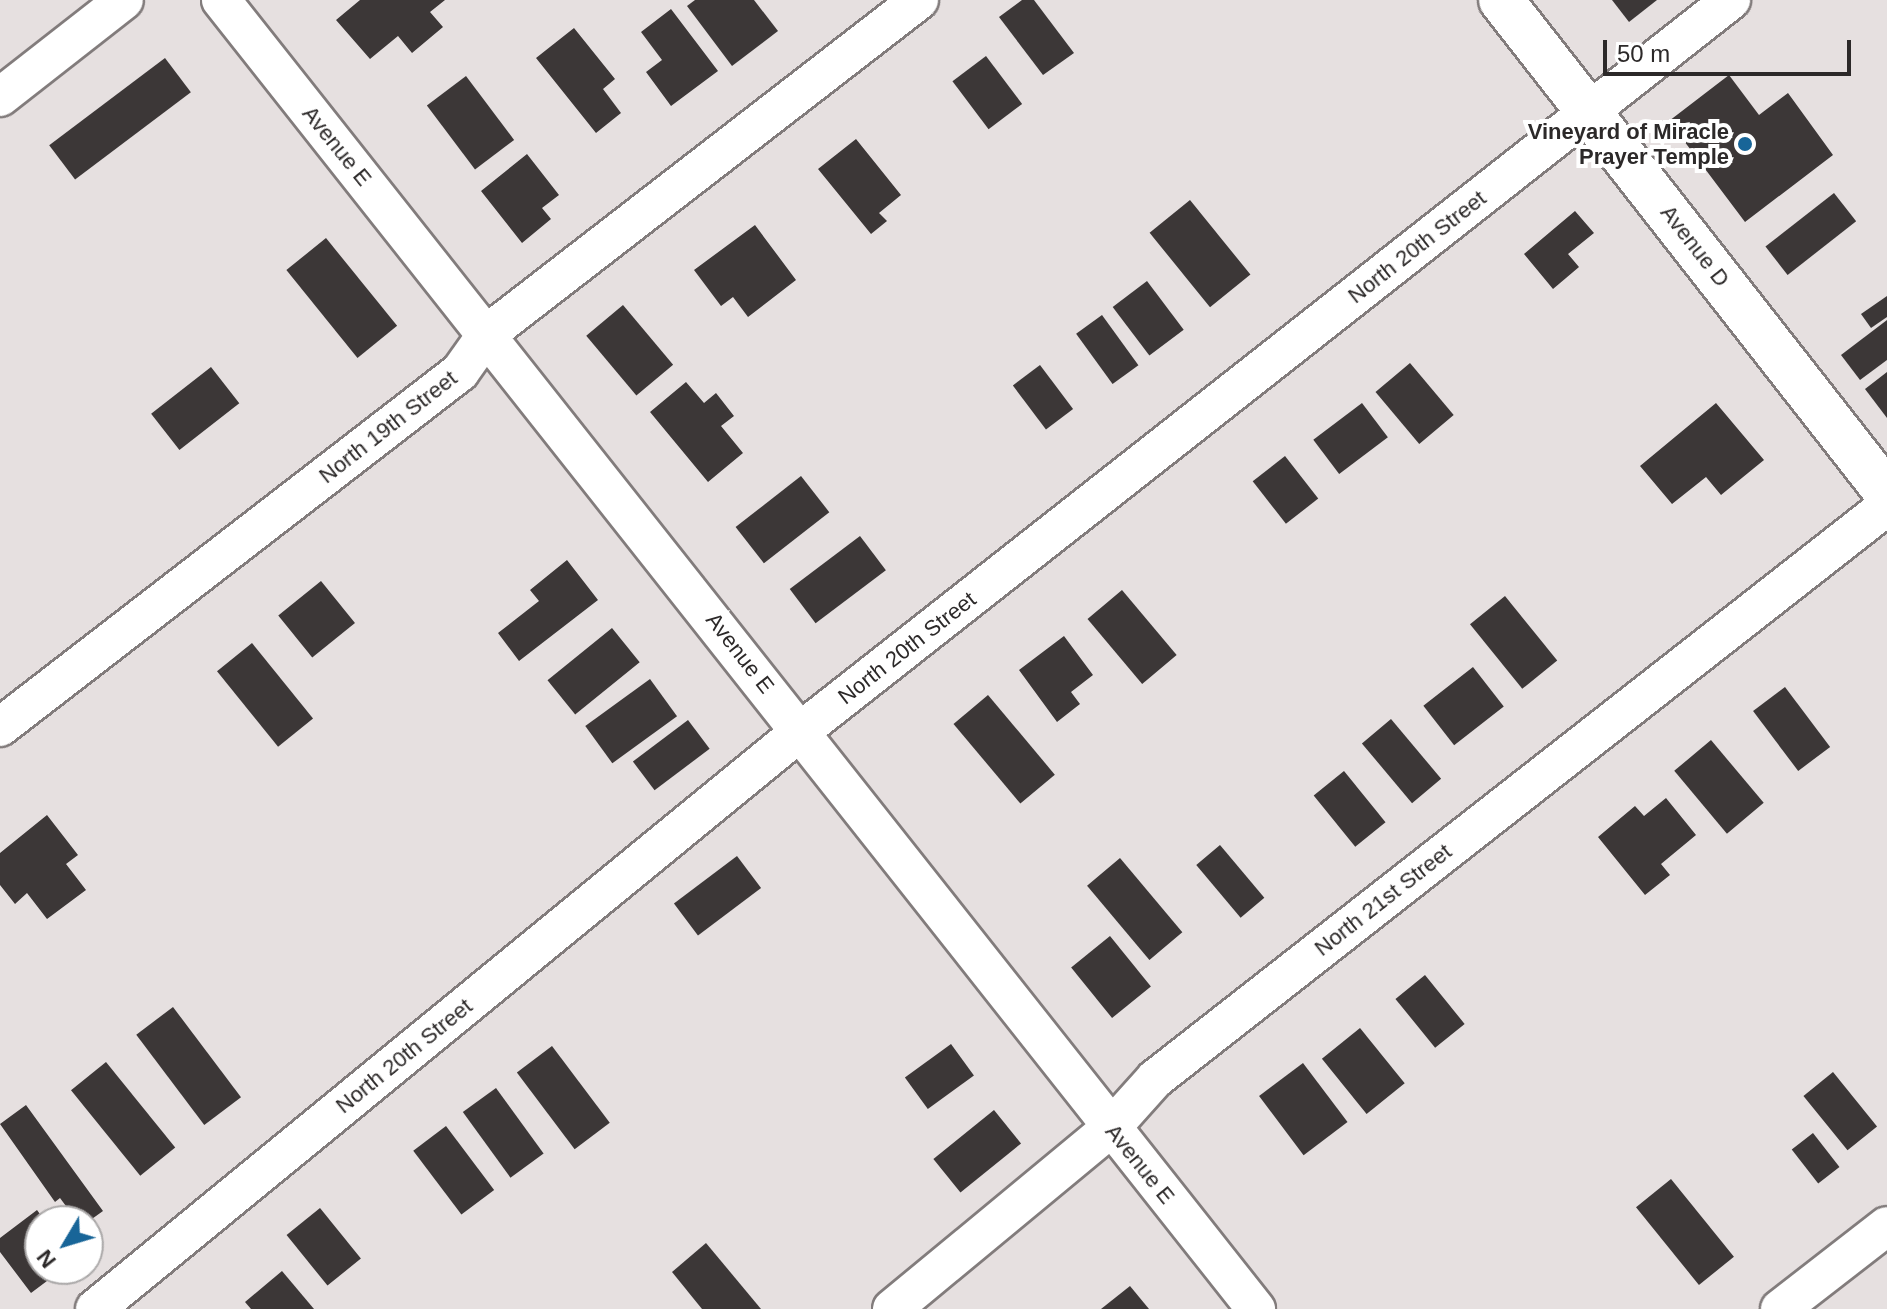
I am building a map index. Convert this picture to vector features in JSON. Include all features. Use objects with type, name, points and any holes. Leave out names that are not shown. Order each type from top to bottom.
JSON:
[{"type":"street","points":[[0,97],[124,0]]},
{"type":"street","name":"Avenue E","points":[[221,0],[1256,1309]]},
{"type":"street","name":"North 19th Street","points":[[0,727],[460,372],[487,334],[919,0]]},
{"type":"street","name":"Avenue D","points":[[1501,0],[1887,493]]},
{"type":"street","name":"North 20th Street","points":[[95,1309],[801,731],[1731,0]]},
{"type":"street","name":"North 21st Street","points":[[892,1309],[1111,1128],[1155,1079],[1887,506]]},
{"type":"street","points":[[1780,1309],[1887,1226]]},
{"type":"building","points":[[360,0],[445,0],[430,12],[443,27],[412,53],[398,36],[370,59],[336,20]]},
{"type":"building","points":[[695,0],[754,0],[778,31],[732,66],[687,6]]},
{"type":"building","points":[[1022,0],[1034,0],[1074,53],[1043,75],[999,17]]},
{"type":"building","points":[[1612,0],[1657,0],[1629,22]]},
{"type":"building","points":[[671,9],[718,71],[671,106],[646,72],[662,60],[641,32]]},
{"type":"building","points":[[574,28],[615,79],[603,89],[621,113],[596,133],[536,58]]},
{"type":"building","points":[[986,56],[1022,104],[989,129],[952,81]]},
{"type":"building","points":[[165,58],[191,92],[75,180],[49,145]]},
{"type":"building","points":[[1729,75],[1759,115],[1788,93],[1833,155],[1745,222],[1669,121]]},
{"type":"building","points":[[466,76],[514,140],[475,169],[427,105]]},
{"type":"building","points":[[856,139],[901,195],[879,213],[887,221],[871,234],[818,169]]},
{"type":"building","points":[[527,154],[559,195],[542,208],[551,219],[522,243],[481,191]]},
{"type":"building","points":[[1834,193],[1856,221],[1788,275],[1765,247]]},
{"type":"building","points":[[1190,200],[1250,275],[1210,307],[1150,233]]},
{"type":"building","points":[[1575,211],[1594,233],[1568,254],[1579,267],[1553,289],[1524,254]]},
{"type":"building","points":[[755,225],[796,280],[748,317],[733,297],[721,306],[694,270]]},
{"type":"building","points":[[326,238],[397,326],[357,358],[286,270]]},
{"type":"building","points":[[1147,281],[1184,330],[1149,356],[1113,307]]},
{"type":"building","points":[[1887,296],[1887,317],[1871,328],[1861,314]]},
{"type":"building","points":[[623,305],[673,365],[636,396],[586,336]]},
{"type":"building","points":[[1102,315],[1138,365],[1113,384],[1076,334]]},
{"type":"building","points":[[1887,320],[1887,360],[1860,380],[1841,355]]},
{"type":"building","points":[[1410,363],[1454,415],[1419,444],[1376,392]]},
{"type":"building","points":[[1040,365],[1073,409],[1046,429],[1013,385]]},
{"type":"building","points":[[211,367],[239,403],[179,450],[151,414]]},
{"type":"building","points":[[1887,372],[1887,418],[1865,389]]},
{"type":"building","points":[[686,382],[704,403],[716,393],[734,416],[721,426],[743,453],[708,482],[650,412]]},
{"type":"building","points":[[1362,403],[1388,437],[1339,474],[1313,440]]},
{"type":"building","points":[[1716,403],[1764,460],[1721,495],[1706,477],[1672,504],[1640,466]]},
{"type":"building","points":[[1285,456],[1318,499],[1286,524],[1253,481]]},
{"type":"building","points":[[801,476],[829,512],[764,563],[736,527]]},
{"type":"building","points":[[860,536],[886,570],[816,623],[790,589]]},
{"type":"building","points":[[567,560],[598,600],[519,661],[498,633],[539,601],[530,590]]},
{"type":"building","points":[[321,581],[355,623],[312,658],[278,616]]},
{"type":"building","points":[[1122,590],[1177,655],[1142,684],[1088,619]]},
{"type":"building","points":[[1505,596],[1557,661],[1522,689],[1470,624]]},
{"type":"building","points":[[612,628],[640,662],[575,714],[547,680]]},
{"type":"building","points":[[1064,636],[1093,675],[1071,692],[1080,704],[1057,722],[1019,670]]},
{"type":"building","points":[[252,643],[313,718],[278,747],[217,671]]},
{"type":"building","points":[[1473,667],[1504,706],[1454,745],[1423,706]]},
{"type":"building","points":[[650,679],[677,716],[612,763],[585,726]]},
{"type":"building","points":[[1785,687],[1830,747],[1798,771],[1753,711]]},
{"type":"building","points":[[988,695],[1055,775],[1020,804],[954,724]]},
{"type":"building","points":[[1391,719],[1441,779],[1412,803],[1362,743]]},
{"type":"building","points":[[688,720],[710,749],[655,790],[633,762]]},
{"type":"building","points":[[1711,740],[1764,803],[1727,834],[1674,771]]},
{"type":"building","points":[[1344,771],[1386,822],[1355,847],[1314,796]]},
{"type":"building","points":[[1666,798],[1696,835],[1661,864],[1670,875],[1645,895],[1598,837],[1635,806],[1644,816]]},
{"type":"building","points":[[47,815],[78,855],[66,864],[86,890],[47,919],[27,893],[15,904],[0,885],[0,853]]},
{"type":"building","points":[[1220,845],[1264,898],[1241,918],[1196,865]]},
{"type":"building","points":[[737,856],[761,888],[698,935],[674,904]]},
{"type":"building","points":[[1120,858],[1182,932],[1149,960],[1087,886]]},
{"type":"building","points":[[1110,936],[1151,987],[1112,1018],[1071,967]]},
{"type":"building","points":[[1425,975],[1465,1024],[1435,1048],[1395,999]]},
{"type":"building","points":[[173,1007],[241,1097],[204,1125],[136,1035]]},
{"type":"building","points":[[1360,1028],[1405,1083],[1367,1114],[1322,1059]]},
{"type":"building","points":[[951,1044],[974,1076],[928,1109],[905,1078]]},
{"type":"building","points":[[552,1046],[610,1123],[575,1149],[517,1072]]},
{"type":"building","points":[[106,1062],[175,1147],[140,1176],[71,1090]]},
{"type":"building","points":[[1303,1063],[1348,1122],[1304,1155],[1259,1096]]},
{"type":"building","points":[[1833,1072],[1877,1126],[1848,1150],[1803,1096]]},
{"type":"building","points":[[496,1088],[544,1154],[510,1178],[463,1112]]},
{"type":"building","points":[[26,1105],[99,1205],[65,1205],[60,1198],[55,1202],[0,1124]]},
{"type":"building","points":[[994,1110],[1021,1143],[960,1193],[933,1159]]},
{"type":"building","points":[[446,1126],[494,1190],[461,1215],[413,1151]]},
{"type":"building","points":[[1813,1133],[1839,1167],[1818,1184],[1792,1150]]},
{"type":"building","points":[[1671,1179],[1734,1257],[1699,1285],[1636,1207]]},
{"type":"building","points":[[320,1208],[361,1259],[327,1286],[287,1235]]},
{"type":"building","points":[[24,1220],[24,1284],[0,1252],[0,1238]]},
{"type":"building","points":[[706,1243],[761,1309],[702,1309],[672,1272]]},
{"type":"building","points":[[282,1271],[314,1309],[251,1309],[245,1302]]},
{"type":"building","points":[[25,1285],[42,1285],[31,1293]]},
{"type":"building","points":[[1130,1286],[1149,1309],[1101,1309]]},
{"type":"place","name":"Vineyard of Miracle Prayer Temple","points":[[1745,144]]}]
